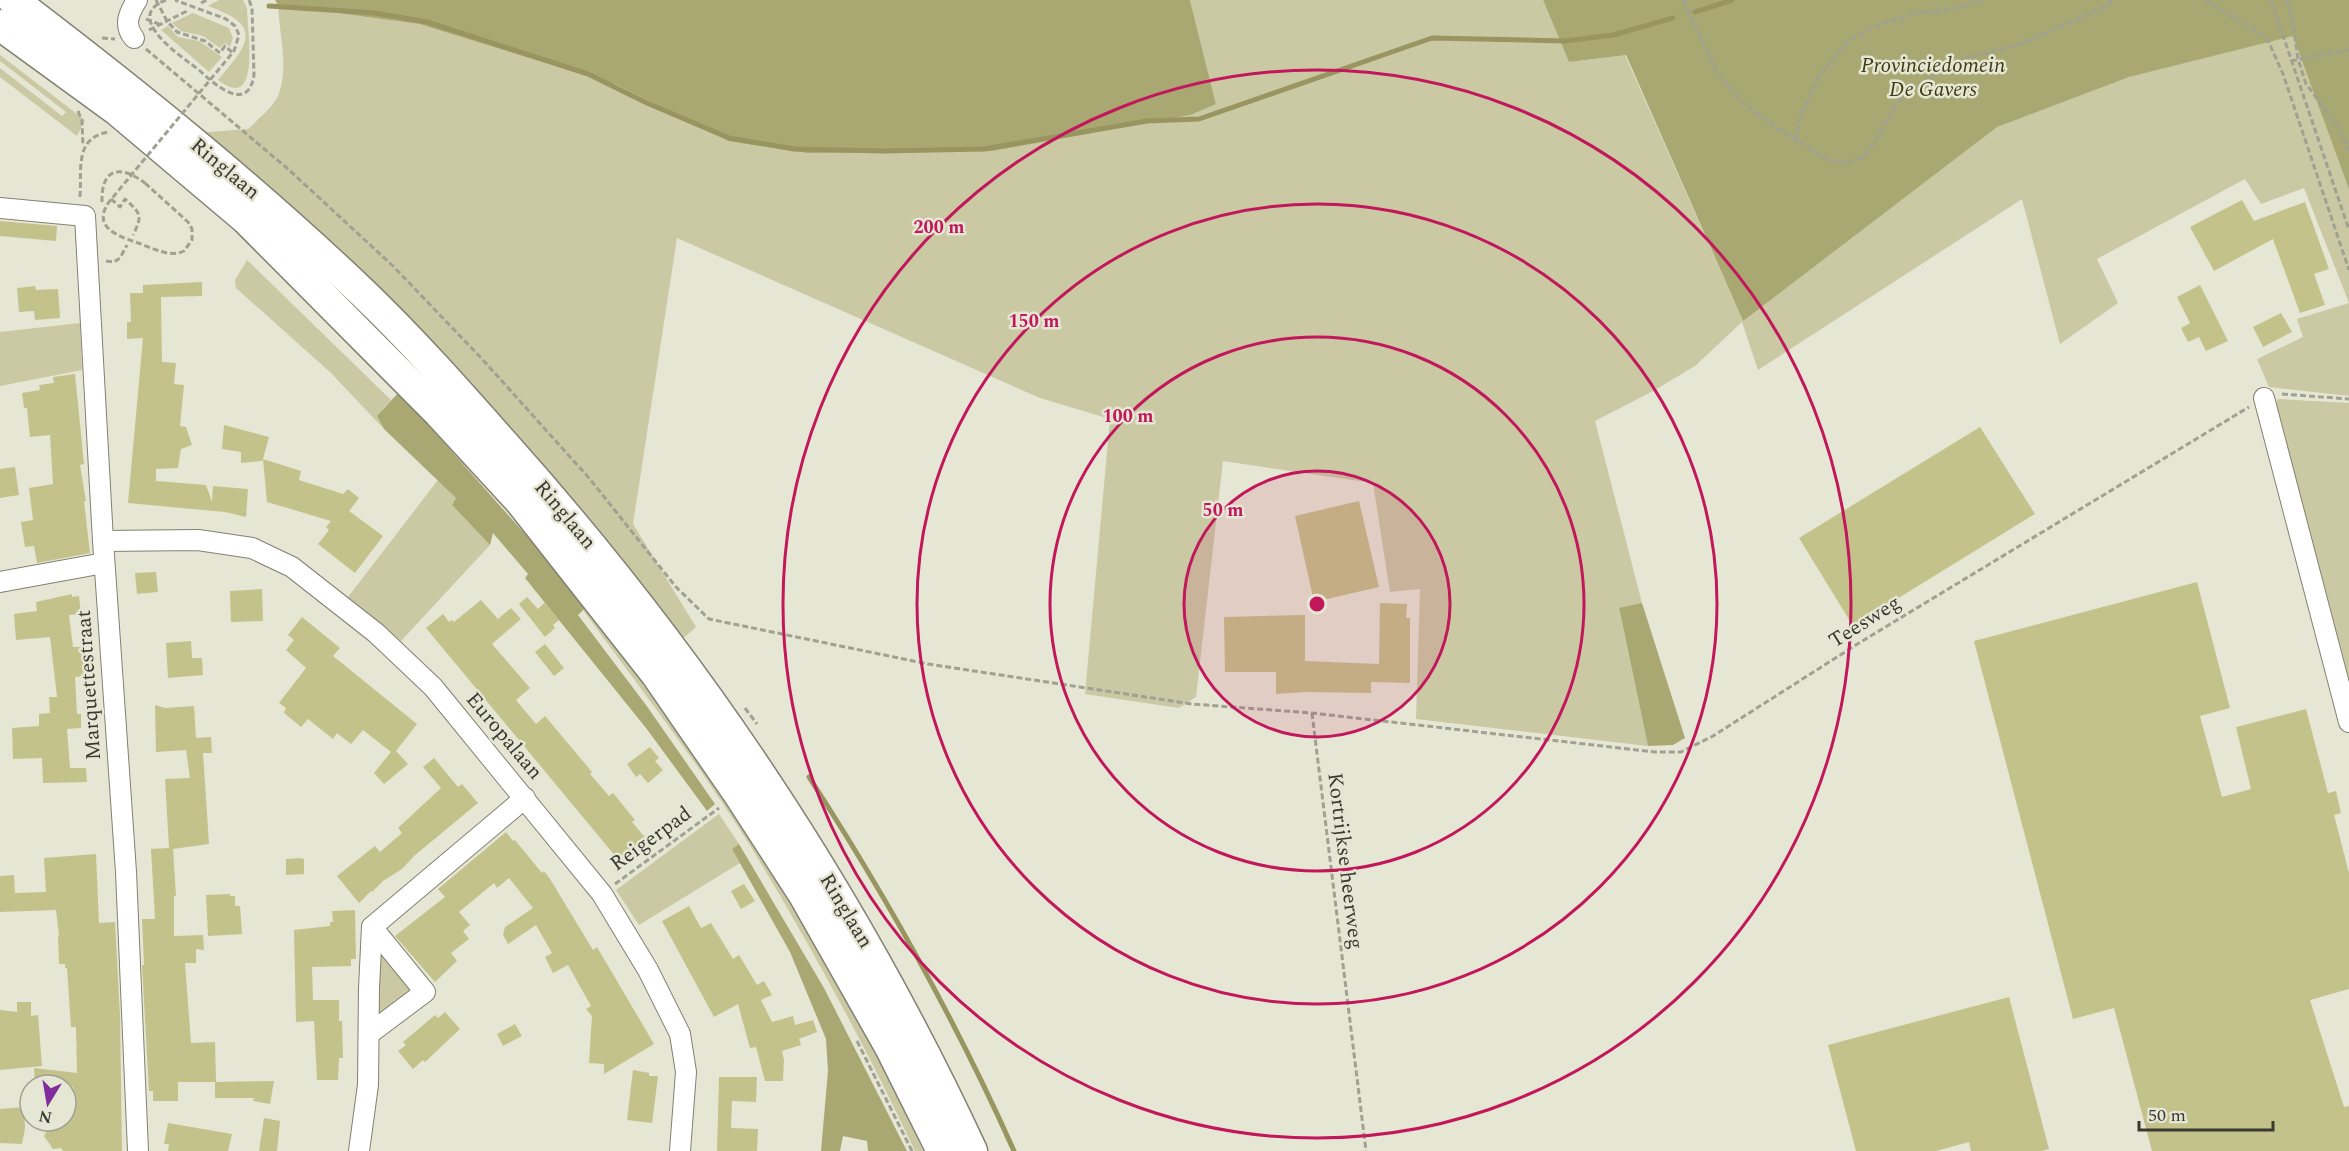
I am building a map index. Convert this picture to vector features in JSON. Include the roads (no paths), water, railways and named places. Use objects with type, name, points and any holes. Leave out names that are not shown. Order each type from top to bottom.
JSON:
[{"type":"main road","name":"Ringlaan","points":[[13,0],[174,125],[261,199],[357,287],[453,387],[558,504],[644,611],[725,720],[799,834],[874,958],[972,1151]]},
{"type":"main road","name":"Ringlaan","points":[[0,25],[118,111],[246,219],[439,412],[520,501],[656,674],[740,796],[804,896],[879,1027],[942,1151]]},
{"type":"street","points":[[134,38],[128,28],[128,21],[131,11],[141,8]]},
{"type":"street","name":"Marquettestraat","points":[[0,208],[85,216],[103,541],[126,872],[138,1151]]},
{"type":"street","points":[[2264,398],[2349,722]]},
{"type":"street","name":"Europalaan","points":[[103,541],[198,540],[252,548],[292,567],[376,633],[433,687],[602,894],[648,970],[681,1034],[686,1072],[680,1151]]},
{"type":"street","points":[[0,582],[105,563]]},
{"type":"street","points":[[359,1151],[368,1085],[372,927],[525,798]]},
{"type":"street","points":[[369,1034],[425,992],[372,927]]},
{"type":"waterway","points":[[1695,12],[1732,0]]},
{"type":"waterway","points":[[269,6],[375,13],[427,22],[588,74],[647,103],[729,138],[794,149],[883,151],[984,149],[1147,121],[1199,119],[1432,38],[1565,41],[1613,35],[1673,18]]},
{"type":"waterway","points":[[809,777],[919,960],[992,1102],[1014,1151]]},
{"type":"park label","name":"Provinciedomein De Gavers","points":[[1933,78]]}]
